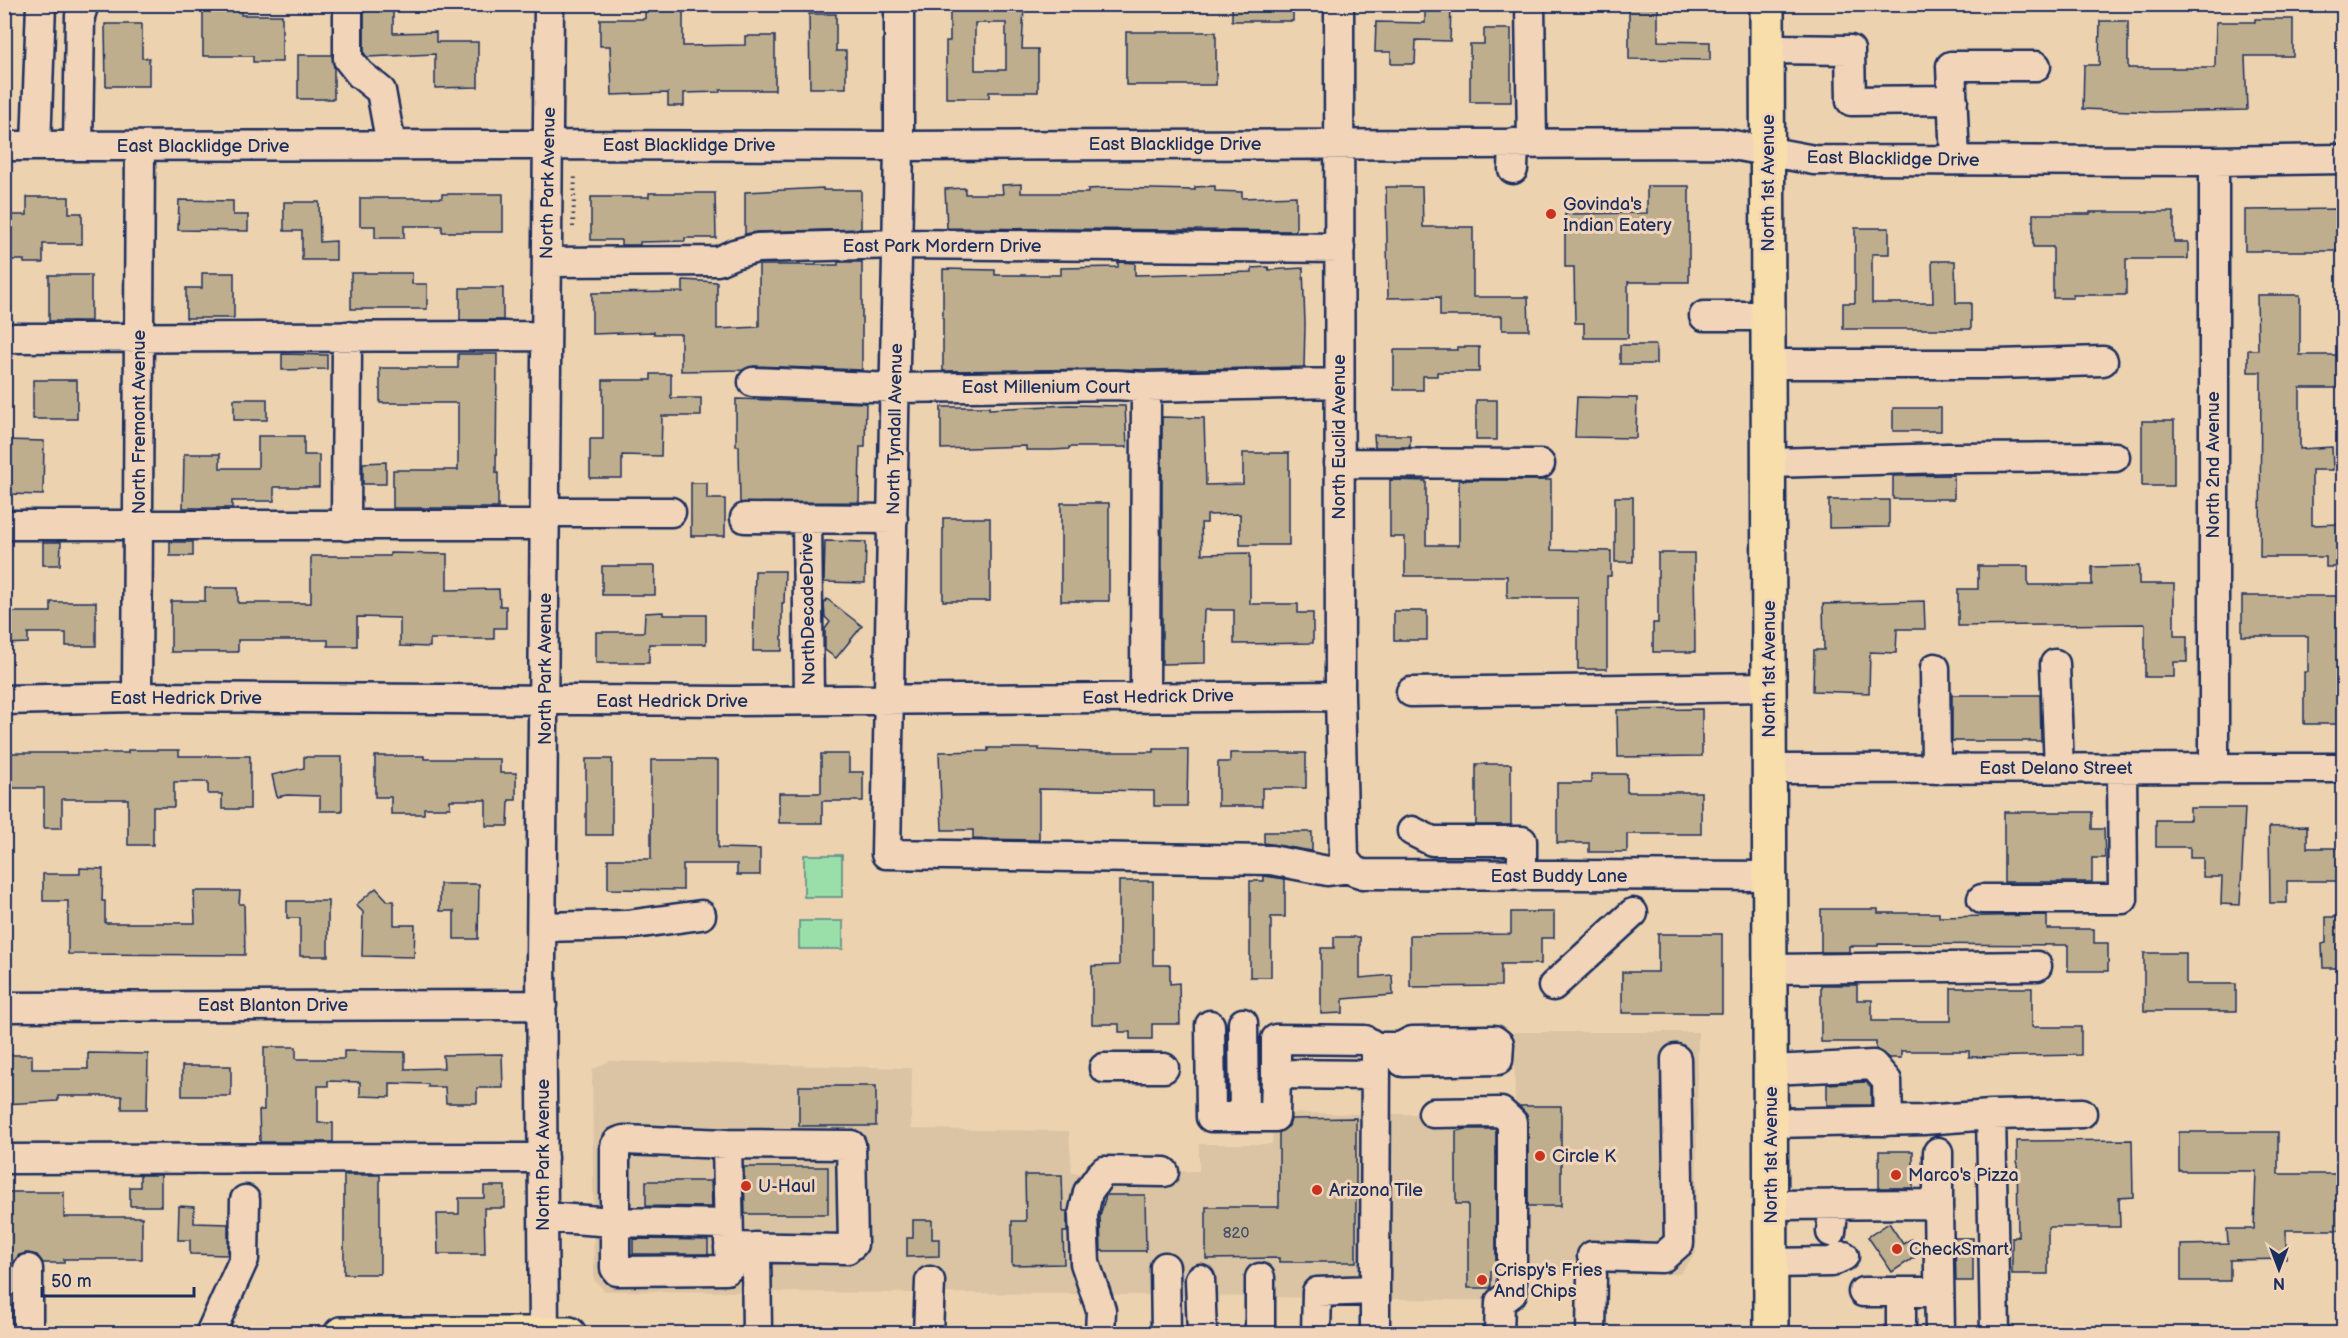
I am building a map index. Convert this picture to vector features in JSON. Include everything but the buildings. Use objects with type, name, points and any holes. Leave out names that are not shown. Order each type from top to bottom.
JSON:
[{"type":"main road","name":"North 1st Avenue","points":[[1767,4],[1771,1334]]},
{"type":"main road","points":[[341,1334],[569,1334]]},
{"type":"street","points":[[36,146],[41,4]]},
{"type":"street","points":[[78,146],[80,16],[84,4]]},
{"type":"street","points":[[348,4],[348,59],[360,74],[381,91],[391,145]]},
{"type":"street","name":"North Park Avenue","points":[[544,1333],[542,927],[549,4]]},
{"type":"street","name":"North Tyndall Avenue","points":[[886,854],[896,388],[899,4]]},
{"type":"street","name":"North Euclid Avenue","points":[[1339,4],[1340,696],[1343,846],[1344,859],[1350,868]]},
{"type":"street","points":[[1520,152],[1530,4]]},
{"type":"street","points":[[1768,49],[1850,50],[1851,101],[1953,100]]},
{"type":"street","points":[[1955,160],[1951,66],[2036,66]]},
{"type":"street","name":"East Blacklidge Drive","points":[[4,146],[1340,144],[1520,152],[1722,143],[1814,160],[2343,159]]},
{"type":"street","name":"North Fremont Avenue","points":[[137,697],[140,146]]},
{"type":"street","name":"North 2nd Avenue","points":[[2214,161],[2214,769]]},
{"type":"street","name":"East Park Mordern Drive","points":[[547,262],[718,261],[757,248],[897,244],[1340,248]]},
{"type":"street","points":[[1704,316],[1768,316]]},
{"type":"street","points":[[346,526],[347,336]]},
{"type":"street","points":[[4,338],[546,336]]},
{"type":"street","points":[[1768,364],[1997,364],[2103,361]]},
{"type":"street","name":"East Millenium Court","points":[[753,382],[896,388],[1116,385],[1146,387],[1339,383]]},
{"type":"street","points":[[1145,698],[1146,387]]},
{"type":"street","points":[[1769,464],[1947,458],[2115,457]]},
{"type":"street","points":[[1339,464],[1540,464]]},
{"type":"street","points":[[4,525],[346,526],[671,512]]},
{"type":"street","points":[[745,518],[893,519]]},
{"type":"street","name":"NorthDecadeDrive","points":[[807,519],[809,700]]},
{"type":"street","points":[[2055,664],[2059,769]]},
{"type":"street","points":[[1935,668],[1936,769]]},
{"type":"street","points":[[1411,692],[1769,687]]},
{"type":"street","name":"East Hedrick Drive","points":[[4,700],[137,697],[545,701],[890,700],[1340,696]]},
{"type":"street","points":[[1982,899],[2123,899],[2122,768]]},
{"type":"street","name":"East Delano Street","points":[[1769,769],[2343,768]]},
{"type":"street","points":[[1412,831],[1432,841],[1522,841],[1522,876]]},
{"type":"street","name":"East Buddy Lane","points":[[886,854],[1271,860],[1328,871],[1350,868],[1363,874],[1769,876]]},
{"type":"street","points":[[1107,873],[1167,872]]},
{"type":"street","points":[[1553,986],[1637,915],[1633,876]]},
{"type":"street","points":[[542,927],[627,925],[701,915]]},
{"type":"street","points":[[1770,969],[2037,966]]},
{"type":"street","name":"East Blanton Drive","points":[[4,1007],[542,1005]]},
{"type":"street","points":[[1243,1023],[1244,1117]]},
{"type":"street","points":[[1210,1025],[1211,1117],[1275,1117],[1276,1074],[1384,1056],[1375,1334]]},
{"type":"street","points":[[1591,1334],[1592,1265],[1662,1258],[1678,1244],[1676,1059]]},
{"type":"street","points":[[1771,1070],[1874,1065],[1887,1081],[1888,1121]]},
{"type":"street","points":[[1104,1068],[1164,1068]]},
{"type":"street","points":[[1433,1113],[1501,1112],[1512,1122],[1512,1293],[1500,1302],[1499,1334]]},
{"type":"street","points":[[1771,1123],[2082,1113]]},
{"type":"street","points":[[1991,1115],[1995,1334]]},
{"type":"street","points":[[543,1216],[615,1222],[738,1239],[847,1249],[853,1244],[851,1145],[624,1140],[618,1142],[615,1146],[615,1222],[615,1268],[617,1271],[726,1270],[730,1267],[738,1239]]},
{"type":"street","points":[[727,1144],[738,1239],[757,1334]]},
{"type":"street","points":[[1938,1152],[1940,1334]]},
{"type":"street","points":[[4,1159],[543,1158]]},
{"type":"street","points":[[1100,1334],[1101,1310],[1085,1263],[1083,1215],[1088,1192],[1102,1173],[1164,1172]]},
{"type":"street","points":[[210,1334],[244,1259],[245,1200]]},
{"type":"street","points":[[1771,1205],[1836,1231],[1938,1204]]},
{"type":"street","points":[[1771,1263],[1831,1262],[1836,1231]]},
{"type":"street","points":[[1165,1267],[1166,1334]]},
{"type":"street","points":[[28,1269],[28,1334]]},
{"type":"street","points":[[1260,1278],[1260,1334]]},
{"type":"street","points":[[1200,1279],[1202,1334]]},
{"type":"street","points":[[928,1334],[930,1281]]},
{"type":"street","points":[[1316,1334],[1317,1292],[1375,1290]]},
{"type":"street","points":[[1863,1292],[1939,1292]]},
{"type":"street","points":[[1901,1292],[1901,1334]]},
{"type":"path","points":[[573,228],[575,174]]},
{"type":"shaded area","points":[[1514,1032],[1698,1032],[1696,1253],[1680,1274],[1526,1275],[1524,1301],[1067,1294],[605,1291],[594,1280],[592,1070],[609,1061],[912,1068],[911,1129],[1069,1131],[1072,1173],[1199,1171],[1199,1144],[1272,1144],[1273,1120],[1281,1113],[1515,1115]]},
{"type":"green space","points":[[804,855],[842,855],[842,897],[804,897]]},
{"type":"green space","points":[[799,921],[843,921],[843,949],[799,949]]},
{"type":"place","name":"Govinda's Indian Eatery","points":[[1551,214]]},
{"type":"place","name":"Circle K","points":[[1540,1156]]},
{"type":"place","name":"Marco's Pizza","points":[[1896,1175]]},
{"type":"place","name":"U-Haul","points":[[746,1186]]},
{"type":"place","name":"Arizona Tile","points":[[1317,1190]]},
{"type":"place","name":"CheckSmart","points":[[1897,1249]]},
{"type":"place","name":"Crispy's Fries And Chips","points":[[1482,1280]]}]
